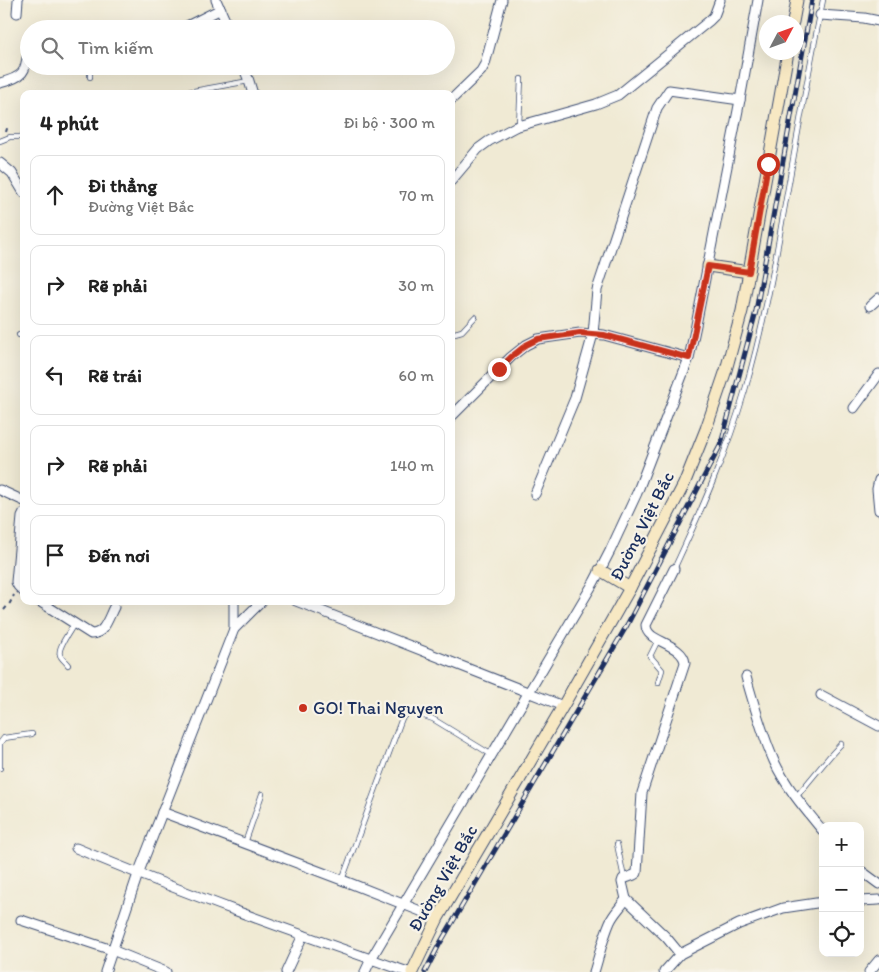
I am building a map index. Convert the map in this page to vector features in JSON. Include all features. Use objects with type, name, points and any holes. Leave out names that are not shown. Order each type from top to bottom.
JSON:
[{"type":"main road","points":[[795,15],[798,0]]},
{"type":"main road","name":"Đường Việt Bắc","points":[[412,972],[438,918],[630,588],[684,484],[706,429],[726,370],[742,311],[787,60]]},
{"type":"main road","points":[[708,266],[749,272]]},
{"type":"main road","points":[[600,570],[630,588]]},
{"type":"street","points":[[17,13],[18,0]]},
{"type":"street","points":[[216,0],[225,20]]},
{"type":"street","points":[[455,96],[481,71],[485,64],[502,0]]},
{"type":"street","points":[[455,176],[478,149],[519,125],[596,104],[618,95],[709,21],[714,16],[720,0]]},
{"type":"street","points":[[365,972],[600,570],[637,493],[689,358],[758,0]]},
{"type":"street","points":[[199,20],[221,9]]},
{"type":"street","points":[[820,15],[857,17],[879,21]]},
{"type":"street","points":[[0,83],[12,80],[20,75]]},
{"type":"street","points":[[247,75],[251,90]]},
{"type":"street","points":[[535,494],[575,398],[593,334],[597,290],[657,108],[669,90],[740,100]]},
{"type":"street","points":[[0,163],[12,173],[20,186]]},
{"type":"street","points":[[870,306],[879,298]]},
{"type":"street","points":[[455,413],[511,357],[526,345],[538,339],[580,333],[604,335],[689,358]]},
{"type":"street","points":[[854,408],[879,374]]},
{"type":"street","points":[[879,480],[877,489],[879,510]]},
{"type":"street","points":[[0,490],[20,499]]},
{"type":"street","points":[[20,539],[16,582],[20,588]]},
{"type":"street","points":[[674,570],[646,625],[648,633],[682,654],[685,662],[642,793],[637,873],[624,878],[622,882],[626,899],[666,937],[680,954]]},
{"type":"street","points":[[45,605],[91,634],[97,634],[102,631],[114,607]]},
{"type":"street","points":[[105,972],[138,874],[234,629],[234,605]]},
{"type":"street","points":[[234,629],[258,605]]},
{"type":"street","points":[[306,605],[563,706]]},
{"type":"street","points":[[746,677],[775,762],[796,797],[819,826]]},
{"type":"street","points":[[821,695],[879,726]]},
{"type":"street","points":[[162,812],[438,918]]},
{"type":"street","points":[[76,848],[138,874],[303,936],[408,972]]},
{"type":"street","points":[[864,873],[879,884]]},
{"type":"street","points":[[594,972],[609,923],[614,913],[626,899]]},
{"type":"street","points":[[864,901],[879,900]]},
{"type":"street","points":[[664,972],[680,954],[739,924],[782,908],[819,903]]},
{"type":"street","points":[[21,920],[112,950],[166,972]]},
{"type":"street","points":[[286,972],[303,936]]},
{"type":"street","points":[[869,972],[879,960]]},
{"type":"lane","points":[[674,570],[726,448],[755,352],[769,293],[823,0]]},
{"type":"lane","points":[[519,125],[521,79]]},
{"type":"lane","points":[[199,90],[249,81]]},
{"type":"lane","points":[[0,141],[10,137],[20,137]]},
{"type":"lane","points":[[455,333],[462,331],[475,317]]},
{"type":"lane","points":[[68,665],[59,651],[74,624]]},
{"type":"lane","points":[[658,640],[650,656],[662,670],[658,683]]},
{"type":"lane","points":[[342,880],[402,718],[410,711],[433,719],[492,755]]},
{"type":"lane","points":[[0,768],[0,742],[6,737],[32,734]]},
{"type":"lane","points":[[796,797],[841,744]]},
{"type":"lane","points":[[245,843],[262,794]]},
{"type":"lane","points":[[617,844],[624,878]]},
{"type":"path","points":[[4,610],[20,590]]},
{"type":"railway","points":[[425,972],[626,627],[721,444],[756,311],[812,0]]},
{"type":"place","name":"GO! Thai Nguyen","points":[[303,708]]},
{"type":"route","points":[[499,369],[526,345],[538,339],[580,333],[604,335],[689,358],[708,266],[749,272],[768,164]]}]
